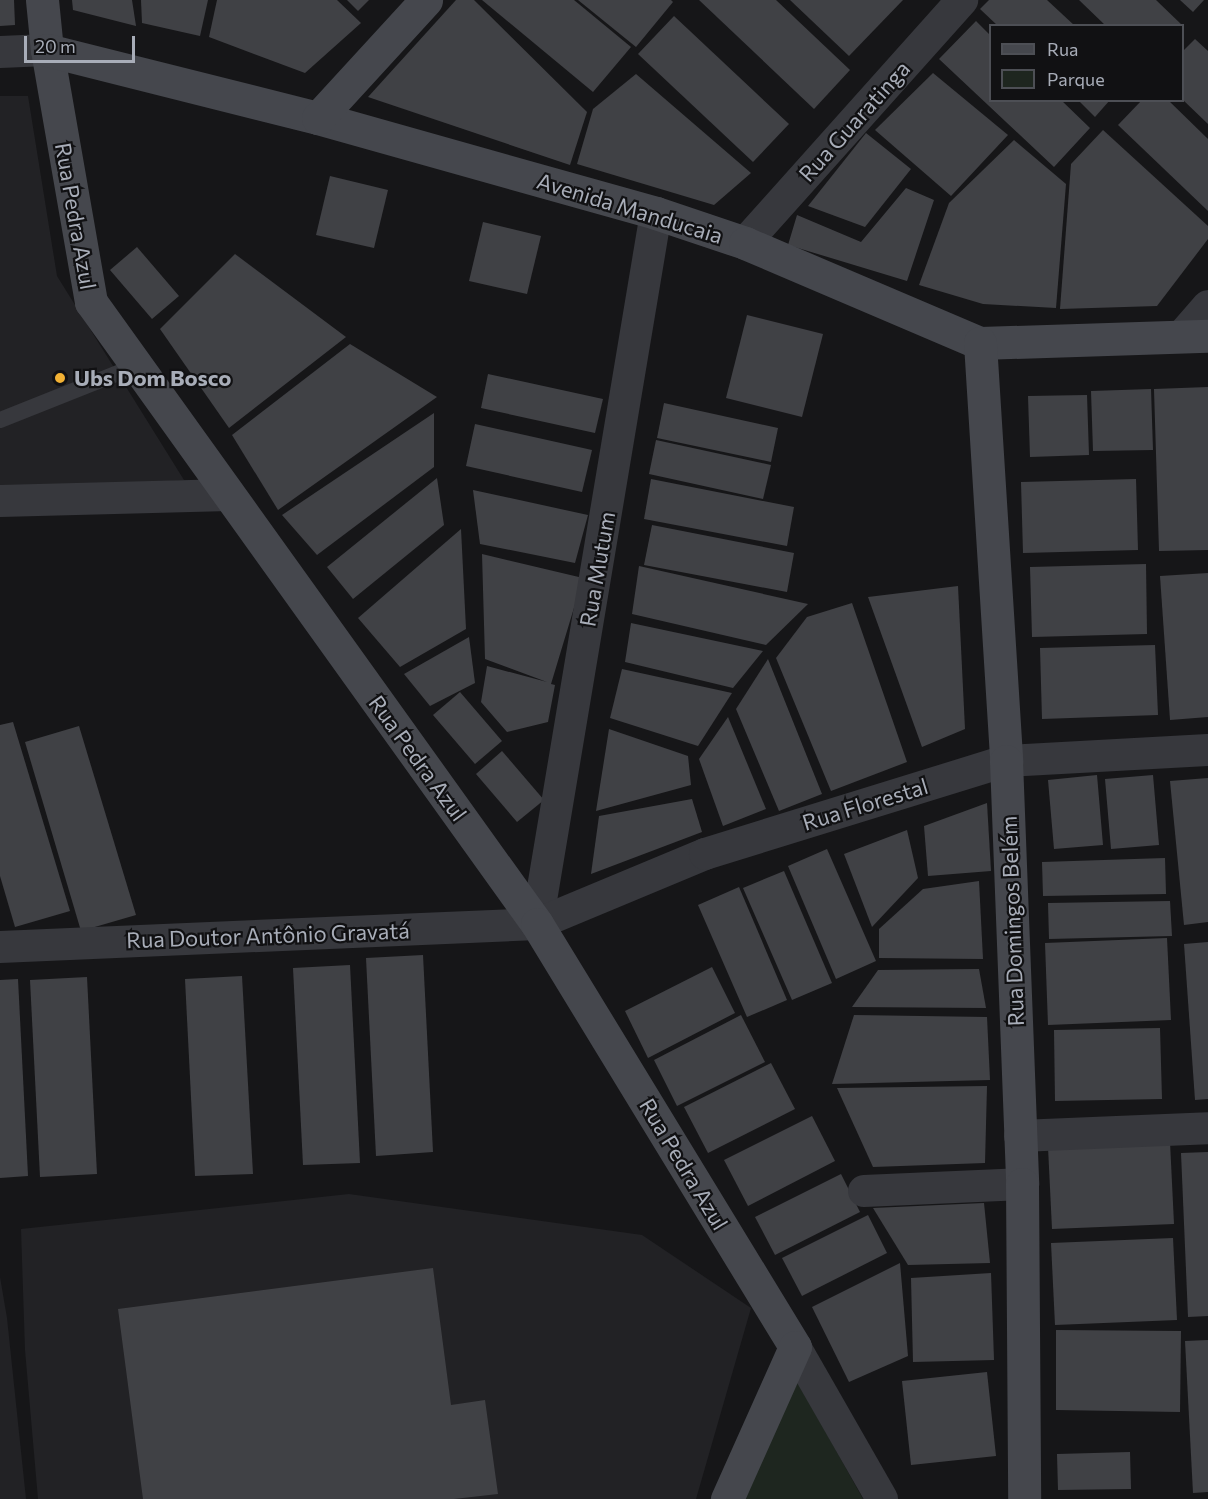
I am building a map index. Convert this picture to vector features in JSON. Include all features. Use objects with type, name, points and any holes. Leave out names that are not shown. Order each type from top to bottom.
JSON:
[{"type":"street","name":"Rua Pedra Azul","points":[[42,0],[47,50],[91,302],[537,924],[795,1347]]},
{"type":"street","points":[[318,118],[426,0]]},
{"type":"street","name":"Rua Guaratinga","points":[[746,243],[962,0]]},
{"type":"street","points":[[0,52],[47,50]]},
{"type":"street","name":"Avenida Manducaia","points":[[47,50],[318,118],[656,213],[746,243],[980,343],[1194,337]]},
{"type":"street","name":"Rua Mutum","points":[[537,924],[656,213]]},
{"type":"street","points":[[1194,337],[1208,306]]},
{"type":"street","name":"Rua Domingos Belém","points":[[980,343],[1006,761],[1022,1184],[1024,1499]]},
{"type":"street","points":[[0,501],[229,495]]},
{"type":"street","name":"Rua Florestal","points":[[537,924],[705,854],[1006,761],[1208,750]]},
{"type":"street","name":"Rua Doutor Antônio Gravatá","points":[[0,947],[537,924]]},
{"type":"street","points":[[1020,1136],[1208,1128]]},
{"type":"street","points":[[864,1191],[1022,1184]]},
{"type":"street","points":[[727,1499],[795,1347]]},
{"type":"street","points":[[795,1347],[882,1499]]},
{"type":"lane","points":[[0,420],[136,366]]},
{"type":"shaded area","name":"Ubs Dom Bosco","points":[[0,96],[28,96],[57,276],[184,480],[0,493]]},
{"type":"shaded area","points":[[349,1194],[642,1235],[751,1308],[696,1499],[38,1499],[25,1350],[21,1229]]},
{"type":"shaded area","points":[[0,1277],[7,1318],[26,1499],[0,1499]]},
{"type":"green space","points":[[798,1382],[863,1499],[739,1499]]},
{"type":"building","points":[[0,0],[14,0],[15,25],[0,26]]},
{"type":"building","points":[[72,0],[132,0],[136,26],[73,10]]},
{"type":"building","points":[[141,0],[208,0],[200,36],[142,23]]},
{"type":"building","points":[[217,0],[337,0],[361,23],[305,73],[209,37]]},
{"type":"building","points":[[347,0],[369,0],[358,11]]},
{"type":"building","points":[[456,0],[474,0],[587,112],[570,165],[368,97]]},
{"type":"building","points":[[482,0],[574,0],[631,47],[593,92]]},
{"type":"building","points":[[578,0],[671,0],[673,2],[636,47]]},
{"type":"building","points":[[699,0],[776,0],[850,70],[814,109]]},
{"type":"building","points":[[790,0],[903,0],[849,56]]},
{"type":"building","points":[[989,0],[1047,0],[1073,24],[996,24],[980,9]]},
{"type":"building","points":[[1079,0],[1156,0],[1181,24],[1104,24]]},
{"type":"building","points":[[1180,0],[1204,0],[1193,12]]},
{"type":"building","points":[[674,16],[789,124],[753,162],[638,54]]},
{"type":"building","points":[[976,21],[989,34],[989,102],[1063,102],[1090,128],[1054,167],[939,59]]},
{"type":"building","points":[[1195,39],[1208,51],[1208,124],[1184,101],[1184,50]]},
{"type":"building","points":[[933,73],[1008,135],[951,196],[875,130]]},
{"type":"building","points":[[636,74],[751,173],[714,205],[577,164],[593,109]]},
{"type":"building","points":[[1080,102],[1108,102],[1095,117]]},
{"type":"building","points":[[1140,102],[1170,102],[1208,139],[1208,211],[1118,125]]},
{"type":"building","points":[[1103,130],[1208,226],[1208,239],[1157,306],[1060,309],[1071,164]]},
{"type":"building","points":[[866,133],[911,169],[865,227],[808,206]]},
{"type":"building","points":[[1014,140],[1066,184],[1056,308],[983,304],[919,285],[949,203]]},
{"type":"building","points":[[330,176],[388,190],[374,248],[316,235]]},
{"type":"building","points":[[906,188],[934,200],[907,281],[788,245],[797,215],[861,242]]},
{"type":"building","points":[[483,222],[541,236],[527,294],[469,281]]},
{"type":"building","points":[[137,247],[179,296],[152,319],[110,270]]},
{"type":"building","points":[[235,254],[346,337],[229,428],[160,329]]},
{"type":"building","points":[[747,315],[823,334],[802,417],[726,398]]},
{"type":"building","points":[[350,344],[437,397],[278,510],[232,435]]},
{"type":"building","points":[[488,374],[603,399],[595,433],[481,408]]},
{"type":"building","points":[[1208,387],[1208,550],[1159,551],[1154,389]]},
{"type":"building","points":[[1151,389],[1153,450],[1093,451],[1091,391]]},
{"type":"building","points":[[1087,395],[1089,455],[1030,457],[1028,396]]},
{"type":"building","points":[[664,403],[778,428],[771,462],[657,438]]},
{"type":"building","points":[[434,413],[434,467],[317,555],[282,515]]},
{"type":"building","points":[[475,424],[592,450],[582,492],[466,466]]},
{"type":"building","points":[[656,440],[771,465],[763,499],[649,474]]},
{"type":"building","points":[[437,478],[444,525],[353,599],[327,567]]},
{"type":"building","points":[[651,479],[794,507],[787,546],[644,519]]},
{"type":"building","points":[[1136,479],[1138,550],[1023,553],[1021,482]]},
{"type":"building","points":[[473,490],[588,515],[575,563],[480,544]]},
{"type":"building","points":[[652,525],[794,553],[787,592],[644,565]]},
{"type":"building","points":[[461,529],[466,629],[400,667],[358,618]]},
{"type":"building","points":[[482,554],[583,578],[551,684],[555,685],[548,722],[507,732],[481,702],[487,666],[547,682],[485,659]]},
{"type":"building","points":[[1146,564],[1147,634],[1032,637],[1030,567]]},
{"type":"building","points":[[639,566],[808,604],[766,645],[632,614]]},
{"type":"building","points":[[1208,573],[1208,717],[1170,720],[1160,576]]},
{"type":"building","points":[[958,586],[965,729],[922,747],[868,597]]},
{"type":"building","points":[[852,603],[907,762],[831,791],[776,658],[807,617]]},
{"type":"building","points":[[631,623],[763,651],[733,688],[625,662]]},
{"type":"building","points":[[469,637],[475,683],[430,706],[404,674]]},
{"type":"building","points":[[1155,645],[1158,715],[1042,719],[1040,648]]},
{"type":"building","points":[[768,659],[822,794],[779,811],[736,709]]},
{"type":"building","points":[[622,669],[732,693],[698,746],[610,718]]},
{"type":"building","points":[[460,692],[502,741],[475,764],[433,715]]},
{"type":"building","points":[[728,717],[766,809],[723,826],[699,759]]},
{"type":"building","points":[[13,722],[70,911],[15,927],[0,876],[0,725]]},
{"type":"building","points":[[79,726],[136,915],[81,931],[25,742]]},
{"type":"building","points":[[609,729],[688,756],[691,785],[596,811]]},
{"type":"building","points":[[502,751],[544,800],[517,822],[476,774]]},
{"type":"building","points":[[1097,775],[1103,845],[1054,849],[1048,780]]},
{"type":"building","points":[[1153,775],[1159,845],[1111,849],[1105,779]]},
{"type":"building","points":[[1208,778],[1208,922],[1184,925],[1170,781]]},
{"type":"building","points":[[692,799],[702,832],[591,874],[599,816]]},
{"type":"building","points":[[987,803],[991,871],[928,876],[924,826]]},
{"type":"building","points":[[907,830],[918,878],[872,927],[844,854]]},
{"type":"building","points":[[827,849],[876,961],[836,979],[788,866]]},
{"type":"building","points":[[1165,858],[1166,894],[1043,896],[1042,862]]},
{"type":"building","points":[[784,871],[832,983],[792,1000],[743,888]]},
{"type":"building","points":[[979,881],[983,959],[879,958],[879,929],[923,889]]},
{"type":"building","points":[[739,887],[787,1000],[747,1017],[698,905]]},
{"type":"building","points":[[1170,901],[1172,936],[1049,939],[1048,903]]},
{"type":"building","points":[[1167,938],[1171,1020],[1048,1025],[1045,943]]},
{"type":"building","points":[[1208,942],[1208,1099],[1195,1100],[1184,944]]},
{"type":"building","points":[[423,955],[433,1152],[376,1156],[366,958]]},
{"type":"building","points":[[350,965],[360,1163],[303,1165],[293,968]]},
{"type":"building","points":[[712,967],[735,1013],[648,1058],[625,1011]]},
{"type":"building","points":[[979,969],[986,1008],[852,1007],[878,970]]},
{"type":"building","points":[[242,976],[253,1174],[195,1176],[185,979]]},
{"type":"building","points":[[87,977],[97,1174],[40,1177],[30,980]]},
{"type":"building","points":[[18,979],[28,1176],[0,1178],[0,980]]},
{"type":"building","points":[[741,1015],[765,1062],[677,1106],[654,1060]]},
{"type":"building","points":[[854,1015],[987,1017],[990,1080],[832,1084]]},
{"type":"building","points":[[1160,1028],[1162,1099],[1055,1101],[1054,1030]]},
{"type":"building","points":[[771,1063],[795,1109],[708,1153],[684,1107]]},
{"type":"building","points":[[987,1086],[985,1163],[873,1167],[837,1088]]},
{"type":"building","points":[[812,1116],[835,1161],[748,1206],[724,1160]]},
{"type":"building","points":[[1170,1142],[1174,1224],[1052,1229],[1048,1147]]},
{"type":"building","points":[[1208,1152],[1208,1316],[1188,1317],[1181,1153]]},
{"type":"building","points":[[841,1174],[860,1212],[775,1255],[755,1217]]},
{"type":"building","points":[[984,1203],[990,1263],[908,1265],[873,1208]]},
{"type":"building","points":[[868,1215],[887,1253],[802,1296],[782,1258]]},
{"type":"building","points":[[1173,1238],[1177,1320],[1055,1325],[1051,1243]]},
{"type":"building","points":[[900,1263],[908,1356],[849,1382],[812,1307]]},
{"type":"building","points":[[433,1268],[451,1405],[485,1400],[498,1494],[454,1499],[143,1499],[118,1309]]},
{"type":"building","points":[[991,1273],[994,1360],[913,1362],[911,1278]]},
{"type":"building","points":[[1056,1330],[1181,1331],[1180,1412],[1056,1410]]},
{"type":"building","points":[[1208,1340],[1208,1492],[1193,1493],[1185,1341]]},
{"type":"building","points":[[987,1372],[996,1456],[911,1465],[902,1381]]},
{"type":"building","points":[[1130,1452],[1131,1489],[1058,1490],[1057,1454]]},
{"type":"place","name":"Ubs Dom Bosco","points":[[60,378]]}]
